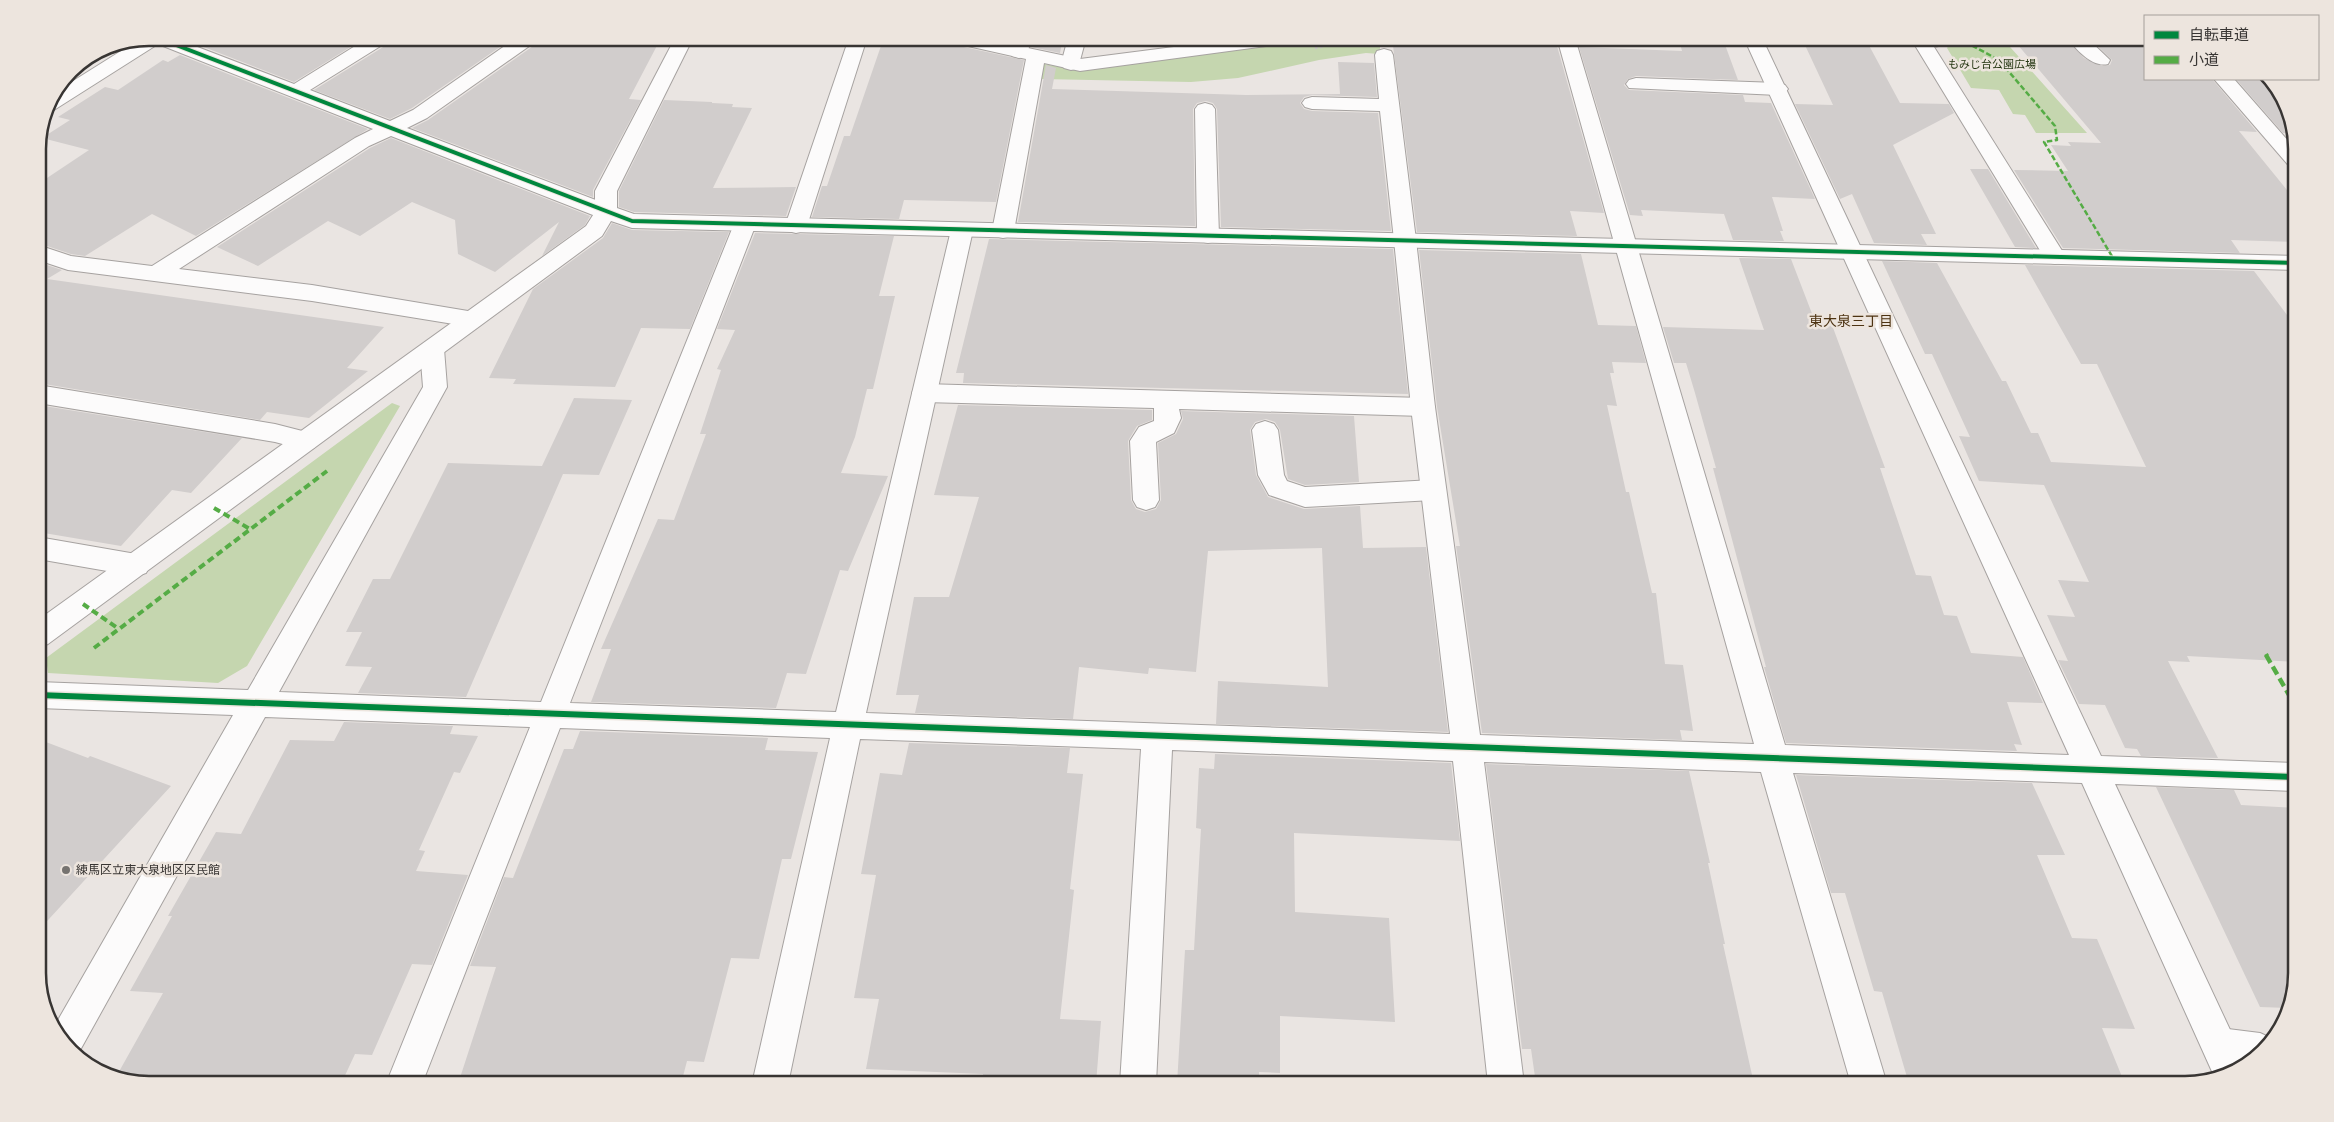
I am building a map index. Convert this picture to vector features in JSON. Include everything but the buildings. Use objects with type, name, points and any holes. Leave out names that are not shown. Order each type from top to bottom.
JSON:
[{"type":"street","points":[[177,46],[392,127],[632,221],[2288,263]]},
{"type":"street","points":[[296,91],[367,46]]},
{"type":"street","points":[[154,275],[362,142],[420,114],[517,46]]},
{"type":"street","points":[[46,630],[594,231],[606,212],[606,191],[680,46]]},
{"type":"street","points":[[796,226],[855,46]]},
{"type":"street","points":[[1007,46],[1026,49],[1071,64],[1080,65],[1222,46]]},
{"type":"street","points":[[1071,64],[1074,46]]},
{"type":"street","points":[[1568,46],[1867,1076]]},
{"type":"street","points":[[1758,46],[2225,1058],[2248,1053]]},
{"type":"street","points":[[1925,46],[2055,257]]},
{"type":"street","points":[[2086,46],[2101,60]]},
{"type":"street","points":[[61,97],[142,47]]},
{"type":"street","points":[[1003,231],[1026,49]]},
{"type":"street","points":[[1384,55],[1423,407],[1467,748],[1505,1076]]},
{"type":"street","points":[[2225,80],[2288,153]]},
{"type":"street","points":[[1636,84],[1778,89]]},
{"type":"street","points":[[1312,103],[1390,105]]},
{"type":"street","points":[[1205,109],[1208,236]]},
{"type":"street","points":[[407,1076],[745,224]]},
{"type":"street","points":[[772,1076],[848,725],[962,230]]},
{"type":"street","points":[[46,255],[68,263],[154,275],[312,292],[472,319]]},
{"type":"street","points":[[68,1036],[435,386],[432,349]]},
{"type":"street","points":[[924,393],[1423,407]]},
{"type":"street","points":[[46,395],[276,432],[305,441]]},
{"type":"street","points":[[1146,500],[1143,441],[1148,434],[1165,427],[1168,418],[1166,400]]},
{"type":"street","points":[[1265,430],[1272,475],[1278,488],[1293,494],[1305,496],[1433,490]]},
{"type":"street","points":[[46,549],[136,566]]},
{"type":"street","points":[[46,695],[549,716],[2288,777]]},
{"type":"street","points":[[1138,1076],[1157,736]]},
{"type":"green space","points":[[1269,46],[1380,46],[1380,54],[1366,53],[1319,60],[1238,78],[1191,82],[1041,79],[1044,64],[1081,71]]},
{"type":"green space","name":"もみじ台公園広場","points":[[1948,46],[2009,46],[2087,133],[2036,133],[2025,115],[2013,114],[1999,90],[1971,88],[1947,48]]},
{"type":"green space","points":[[392,403],[400,406],[247,666],[218,683],[48,673],[46,658]]},
{"type":"marked path","points":[[1973,46],[1999,60],[2055,126],[2057,140],[2044,142],[2113,258]]},
{"type":"marked path","points":[[94,648],[327,471]]},
{"type":"marked path","points":[[214,508],[250,529]]},
{"type":"marked path","points":[[83,604],[119,629]]},
{"type":"marked path","points":[[2266,654],[2288,693]]},
{"type":"cycle path","points":[[179,46],[632,221],[2288,263]]},
{"type":"cycle path","points":[[46,695],[2288,777]]},
{"type":"place","name":"練馬区立東大泉地区区民館","points":[[66,870]]},
{"type":"district","name":"東大泉三丁目","points":[[1851,321]]}]
